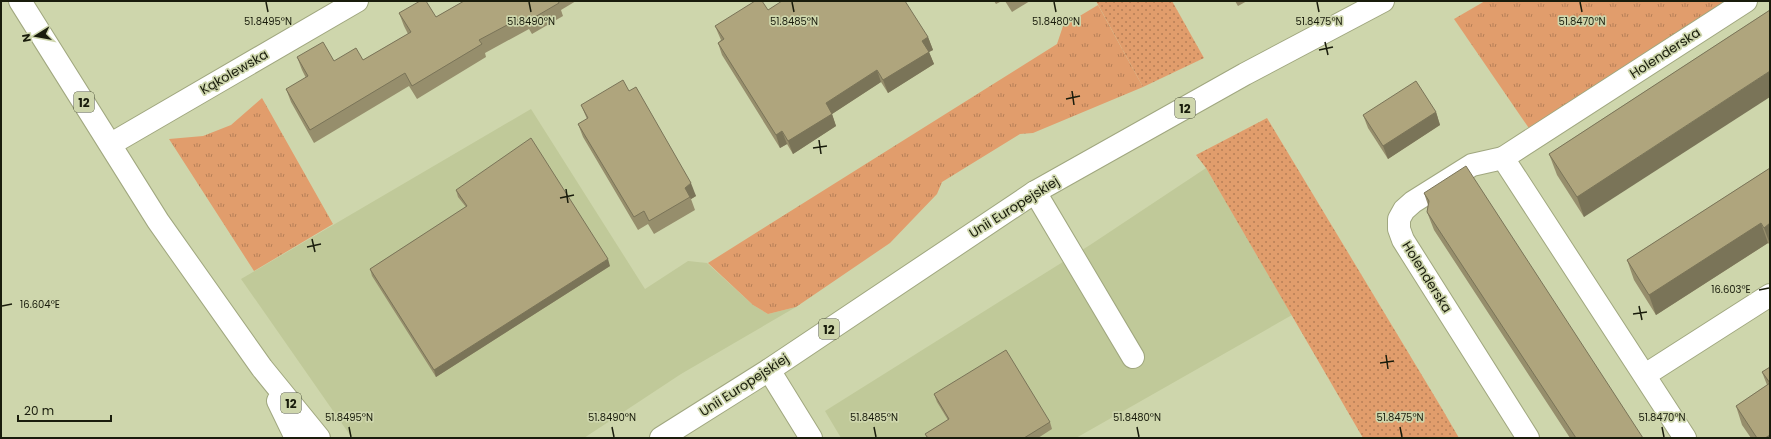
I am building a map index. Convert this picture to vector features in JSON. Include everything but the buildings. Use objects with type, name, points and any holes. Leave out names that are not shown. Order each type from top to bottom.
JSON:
[{"type":"street","name":"12","points":[[20,1],[158,221],[262,368],[319,438]]},
{"type":"street","name":"Kąkolewska","points":[[111,144],[357,1]]},
{"type":"street","name":"Unii Europejskiej","points":[[661,438],[769,370],[1035,192],[1245,74],[1382,1]]},
{"type":"street","name":"Holenderska","points":[[1528,438],[1403,240],[1399,229],[1399,219],[1404,210],[1413,202],[1472,165],[1503,158],[1746,1]]},
{"type":"street","points":[[1503,158],[1645,375],[1684,438]]},
{"type":"street","points":[[1035,192],[1133,357]]},
{"type":"street","points":[[1645,375],[1770,295]]},
{"type":"street","name":"12","points":[[262,368],[296,438]]},
{"type":"street","points":[[769,370],[811,438]]},
{"type":"shaded area","points":[[531,109],[645,289],[688,261],[707,263],[753,305],[768,314],[796,307],[681,374],[584,438],[352,438],[241,279]]},
{"type":"shaded area","points":[[1206,168],[1292,315],[1076,438],[841,438],[825,411],[1090,245]]},
{"type":"green space","points":[[1096,1],[1172,1],[1204,58],[1143,87]]},
{"type":"green space","points":[[1485,1],[1746,1],[1535,137],[1454,19]]},
{"type":"green space","points":[[1098,5],[1143,87],[1033,133],[1020,134],[942,182],[937,194],[890,243],[796,307],[768,314],[753,305],[708,263],[1057,44],[1063,26]]},
{"type":"green space","points":[[262,98],[333,224],[254,271],[169,139],[203,136],[231,125]]},
{"type":"green space","points":[[1267,118],[1459,438],[1363,438],[1206,168],[1196,155]]}]
